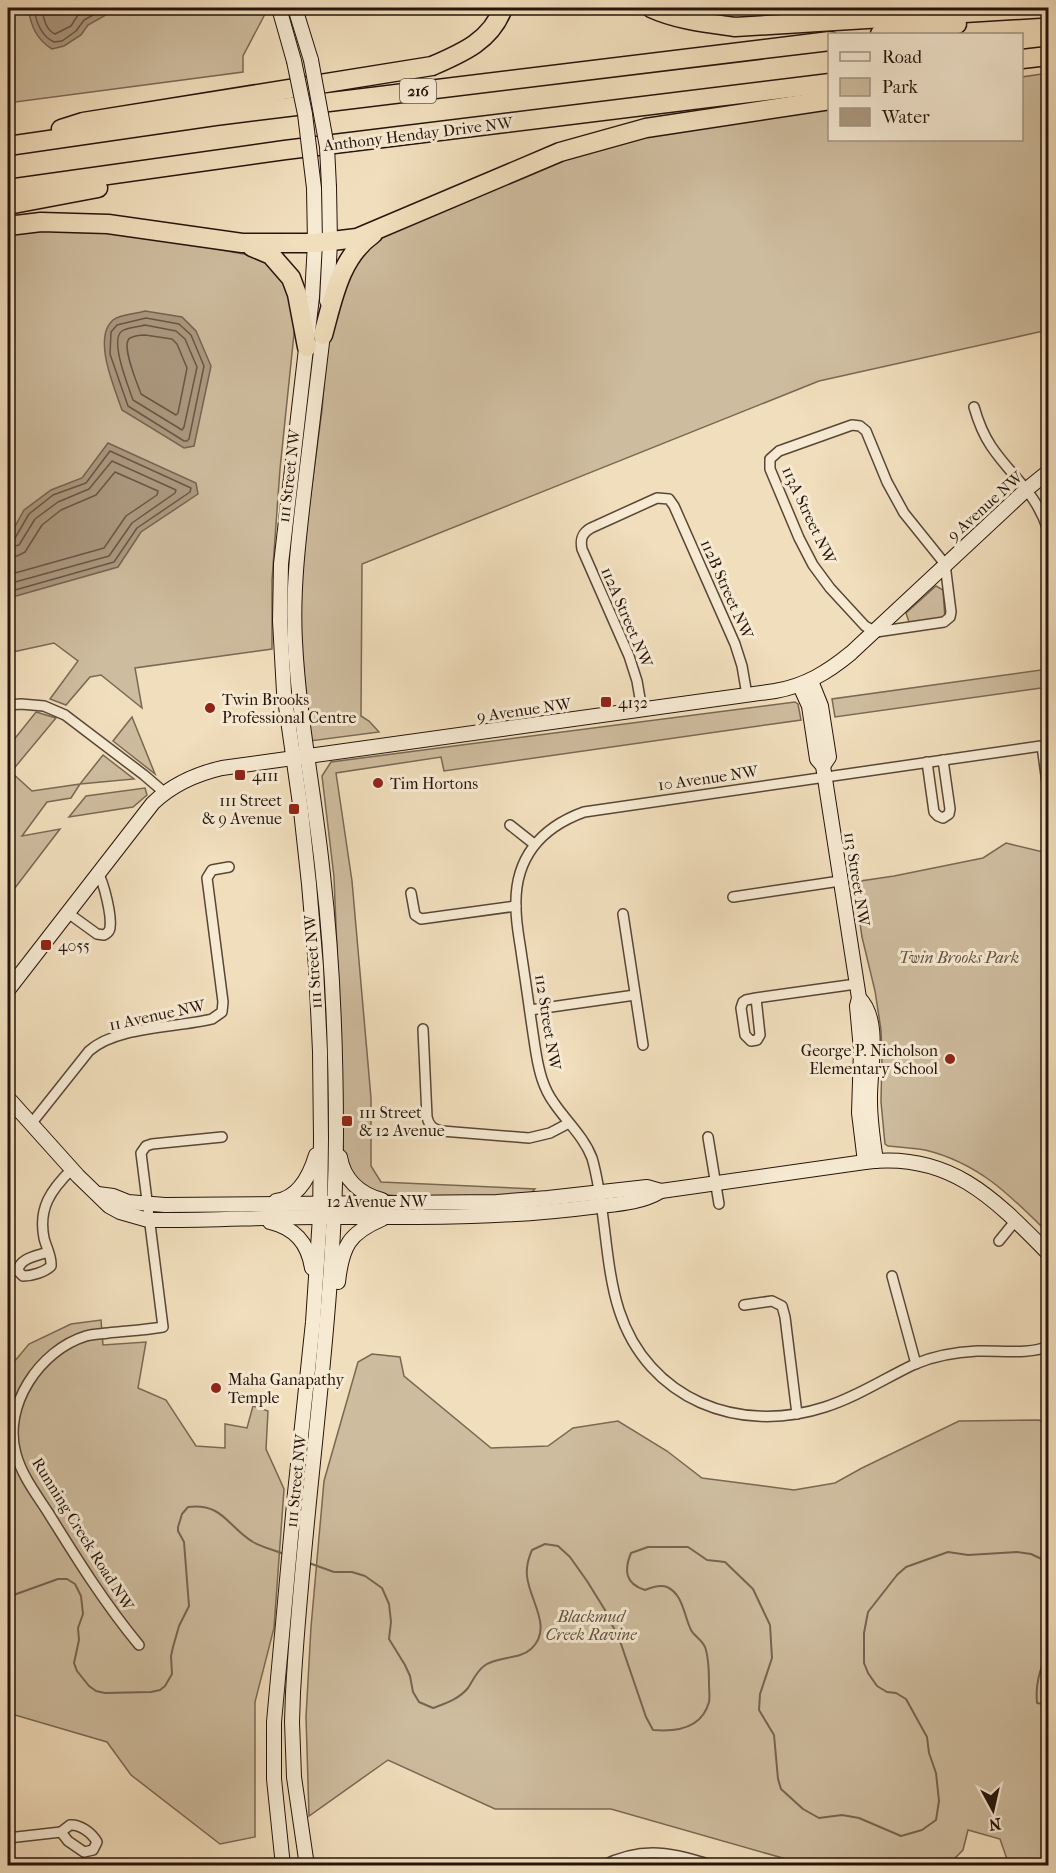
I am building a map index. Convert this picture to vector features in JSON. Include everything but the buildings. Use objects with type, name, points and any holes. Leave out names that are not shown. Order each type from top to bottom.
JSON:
[{"type":"highway","points":[[8,145],[83,122],[432,66],[478,44],[493,28],[503,8]]},
{"type":"highway","points":[[651,8],[697,22],[735,27],[1048,10]]},
{"type":"highway","points":[[887,33],[1048,10]]},
{"type":"highway","name":"216","points":[[8,145],[250,112],[828,41]]},
{"type":"highway","points":[[1023,59],[1045,56]]},
{"type":"highway","points":[[1023,67],[1045,56]]},
{"type":"highway","name":"Anthony Henday Drive NW","points":[[8,189],[359,141],[828,83]]},
{"type":"highway","points":[[8,226],[41,222],[108,224],[242,243],[323,242],[357,238],[560,152],[646,128],[828,100]]},
{"type":"highway","points":[[8,205],[116,184],[266,165],[359,141]]},
{"type":"highway","points":[[323,335],[343,271],[364,241],[380,230]]},
{"type":"highway","points":[[242,243],[272,255],[291,278],[297,294],[307,347]]},
{"type":"main road","name":"111 Street NW","points":[[279,8],[294,61],[305,114],[314,188],[330,270],[296,565],[295,642],[323,867],[333,1018],[336,1137],[315,1285],[276,1698],[274,1759],[276,1808],[283,1866]]},
{"type":"main road","name":"111 Street NW","points":[[295,8],[310,60],[327,147],[329,187],[323,242],[312,297],[281,564],[280,592],[280,640],[284,692],[309,884],[314,941],[320,1051],[321,1139],[327,1211],[325,1351],[292,1703],[292,1755],[307,1866]]},
{"type":"main road","name":"9 Avenue NW","points":[[10,984],[153,803],[165,793],[190,779],[214,770],[747,695],[806,683],[841,662],[876,632],[945,564],[1048,472]]},
{"type":"main road","name":"113 Street NW","points":[[806,683],[821,706],[829,757],[824,771],[858,991],[861,1050],[859,1113],[870,1162]]},
{"type":"main road","name":"12 Avenue NW","points":[[8,1098],[71,1170],[98,1194],[113,1196],[147,1212],[244,1219],[396,1203],[497,1202],[548,1198],[647,1200],[661,1191],[870,1162],[913,1163],[947,1172],[976,1187],[991,1197],[1048,1253]]},
{"type":"main road","points":[[336,1137],[341,1164],[354,1185],[372,1197],[396,1203]]},
{"type":"main road","points":[[253,1204],[282,1200],[301,1187],[311,1172],[321,1139]]},
{"type":"main road","name":"12 Avenue NW","points":[[147,1212],[253,1204],[388,1217],[453,1218],[504,1216],[600,1199]]},
{"type":"main road","points":[[325,1351],[334,1322],[339,1270],[346,1247],[353,1236],[368,1225],[388,1217]]},
{"type":"main road","points":[[244,1219],[283,1225],[297,1234],[310,1257],[315,1285]]},
{"type":"street","points":[[974,407],[990,445],[1027,489],[1041,511],[1048,530]]},
{"type":"street","name":"113A Street NW","points":[[876,632],[864,626],[813,565],[770,469],[770,459],[778,451],[848,426],[860,426],[868,435],[887,482],[904,513],[945,564]]},
{"type":"street","name":"112A Street NW","points":[[642,710],[633,665],[582,549],[581,537],[591,528],[653,499],[669,499]]},
{"type":"street","name":"112B Street NW","points":[[669,499],[735,644],[747,695]]},
{"type":"street","name":"9 Avenue NW","points":[[876,632],[948,620],[951,612],[945,564]]},
{"type":"street","points":[[8,705],[32,704],[60,712],[165,793]]},
{"type":"street","name":"10 Avenue NW","points":[[534,844],[546,832],[565,819],[595,809],[824,771],[927,762],[1045,746],[1048,789]]},
{"type":"street","points":[[927,762],[934,812],[943,818],[949,814],[950,809],[943,760]]},
{"type":"street","points":[[510,825],[534,844]]},
{"type":"street","name":"112 Street NW","points":[[534,844],[519,878],[516,906],[537,1062],[551,1099],[590,1153],[595,1169],[620,1310],[633,1342],[656,1371],[676,1389],[700,1404],[726,1413],[752,1417],[796,1414],[838,1402],[916,1364],[939,1356],[962,1352],[1037,1350],[1048,1346]]},
{"type":"street","name":"11 Avenue NW","points":[[31,1124],[89,1051],[100,1043],[123,1034],[208,1020],[219,1016],[223,1009],[223,1002],[207,878],[212,870],[229,867]]},
{"type":"street","points":[[68,913],[99,935],[104,935],[109,931],[106,897],[103,882],[98,873]]},
{"type":"street","points":[[733,897],[840,881]]},
{"type":"street","points":[[411,893],[415,915],[421,919],[516,906]]},
{"type":"street","points":[[623,914],[643,1045]]},
{"type":"street","points":[[756,998],[858,991]]},
{"type":"street","points":[[530,1010],[635,995]]},
{"type":"street","points":[[423,1029],[427,1117],[431,1127],[442,1131],[529,1138],[544,1135],[569,1123]]},
{"type":"street","points":[[147,1212],[140,1156],[146,1146],[222,1137]]},
{"type":"street","points":[[708,1137],[718,1204]]},
{"type":"street","points":[[48,1252],[43,1230],[44,1210],[53,1189],[71,1170]]},
{"type":"street","name":"Running Creek Road NW","points":[[139,1645],[88,1578],[24,1473],[15,1448],[14,1429],[15,1416],[23,1392],[38,1370],[60,1349],[90,1335],[163,1327],[147,1212]]},
{"type":"street","points":[[999,1241],[1016,1220]]},
{"type":"street","points":[[892,1276],[916,1364]]},
{"type":"street","points":[[744,1305],[772,1300],[782,1306],[796,1414]]},
{"type":"street","points":[[8,1838],[61,1832]]},
{"type":"street","points":[[602,1866],[633,1854],[651,1852],[665,1852],[716,1866]]},
{"type":"green space","points":[[8,8],[262,8],[265,14],[243,56],[243,72],[8,103]]},
{"type":"green space","points":[[1048,73],[1048,330],[819,381],[362,564],[361,716],[379,732],[310,741],[301,638],[301,567],[322,410],[328,336],[347,272],[369,244],[564,157],[641,134],[828,105],[828,141],[1023,141],[1023,77]]},
{"type":"green space","points":[[74,229],[168,240],[254,256],[270,264],[290,289],[295,324],[280,469],[272,580],[272,649],[135,668],[142,708],[101,675],[90,677],[66,705],[50,699],[78,661],[54,643],[8,653],[8,234]]},
{"type":"green space","points":[[936,586],[943,590],[945,619],[909,622],[906,613]]},
{"type":"green space","points":[[1048,669],[1048,687],[835,717],[832,699]]},
{"type":"green space","points":[[795,702],[798,704],[801,720],[444,771],[441,757],[336,773],[352,881],[371,1098],[371,1166],[381,1182],[535,1189],[528,1196],[409,1198],[369,1192],[354,1181],[345,1164],[342,1138],[341,1045],[334,877],[322,776],[331,762]]},
{"type":"green space","points":[[36,712],[56,718],[11,772],[32,791],[80,784],[71,798],[47,802],[22,836],[60,829],[8,897],[8,747]]},
{"type":"green space","points":[[132,717],[155,774],[113,741]]},
{"type":"green space","points":[[103,755],[134,779],[80,784]]},
{"type":"green space","points":[[145,788],[147,795],[133,807],[69,817],[86,796]]},
{"type":"green space","name":"Twin Brooks Park","points":[[1006,843],[1043,852],[1048,851],[1048,1233],[993,1182],[962,1163],[925,1150],[885,1144],[881,1102],[881,1030],[875,991],[862,937],[854,882],[983,858]]},
{"type":"green space","points":[[101,1320],[103,1345],[146,1342],[138,1388],[166,1400],[196,1446],[225,1448],[225,1424],[247,1428],[253,1406],[268,1411],[266,1449],[284,1489],[274,1628],[255,1702],[255,1837],[220,1844],[131,1775],[107,1742],[8,1713],[8,1369],[29,1344],[71,1324]]},
{"type":"green space","name":"Blackmud Creek Ravine","points":[[372,1354],[400,1357],[404,1376],[491,1448],[548,1446],[573,1428],[618,1421],[667,1451],[702,1478],[794,1490],[835,1483],[959,1421],[1039,1420],[1048,1427],[1048,1865],[1009,1865],[1000,1839],[968,1830],[963,1850],[948,1865],[807,1865],[611,1809],[495,1809],[388,1760],[309,1816],[306,1717],[311,1627],[324,1481],[358,1362]]},
{"type":"water","points":[[28,8],[118,8],[88,25],[81,35],[64,46],[52,49],[35,32]]},
{"type":"water","points":[[145,311],[182,317],[196,331],[211,366],[194,446],[184,448],[122,410],[107,364],[105,339],[107,328],[116,318]]},
{"type":"water","points":[[108,443],[196,483],[198,494],[141,532],[118,567],[9,598],[8,539],[24,510],[51,490],[82,478]]},
{"type":"waterway","points":[[8,1597],[58,1579],[67,1579],[75,1584],[81,1596],[83,1614],[78,1628],[79,1640],[74,1663],[77,1671],[96,1691],[105,1693],[151,1692],[165,1686],[172,1674],[173,1647],[179,1626],[189,1606],[184,1542],[178,1531],[182,1514],[188,1507],[200,1507],[217,1512],[253,1542],[284,1554]]},
{"type":"waterway","points":[[309,1563],[334,1572],[352,1572],[365,1576],[382,1588],[389,1604],[391,1622],[389,1639],[405,1665],[413,1692],[419,1702],[433,1708],[461,1695],[484,1666],[526,1652],[538,1641],[540,1623],[529,1585],[528,1563],[532,1550],[545,1544],[558,1546],[570,1557],[605,1610],[620,1641],[646,1717],[653,1730],[670,1730],[694,1723],[706,1711],[709,1702],[709,1670],[705,1647],[691,1630],[677,1595],[667,1587],[653,1587],[645,1590],[638,1587],[630,1580],[627,1565],[631,1553],[648,1547],[688,1547],[707,1560],[725,1562],[753,1589],[770,1625],[772,1658],[760,1694],[759,1710],[774,1735],[781,1789],[803,1809],[819,1818],[842,1815],[859,1818],[901,1836],[922,1830],[936,1820],[939,1801],[936,1773],[929,1753],[927,1737],[906,1699],[877,1686],[868,1673],[864,1663],[864,1633],[868,1612],[906,1567],[948,1552],[968,1555],[1017,1552],[1031,1554],[1048,1562]]},
{"type":"waterway","points":[[1048,1652],[1037,1690],[1037,1703],[1048,1705]]},
{"type":"place","name":"4132","points":[[606,702]]},
{"type":"place","name":"Twin Brooks Professional Centre","points":[[210,708]]},
{"type":"place","name":"4111","points":[[240,775]]},
{"type":"place","name":"Tim Hortons","points":[[378,783]]},
{"type":"place","name":"111 Street & 9 Avenue","points":[[294,809]]},
{"type":"place","name":"4055","points":[[46,945]]},
{"type":"place","name":"George P. Nicholson Elementary School","points":[[950,1059]]},
{"type":"place","name":"111 Street & 12 Avenue","points":[[347,1121]]},
{"type":"place","name":"Maha Ganapathy Temple","points":[[216,1388]]}]
